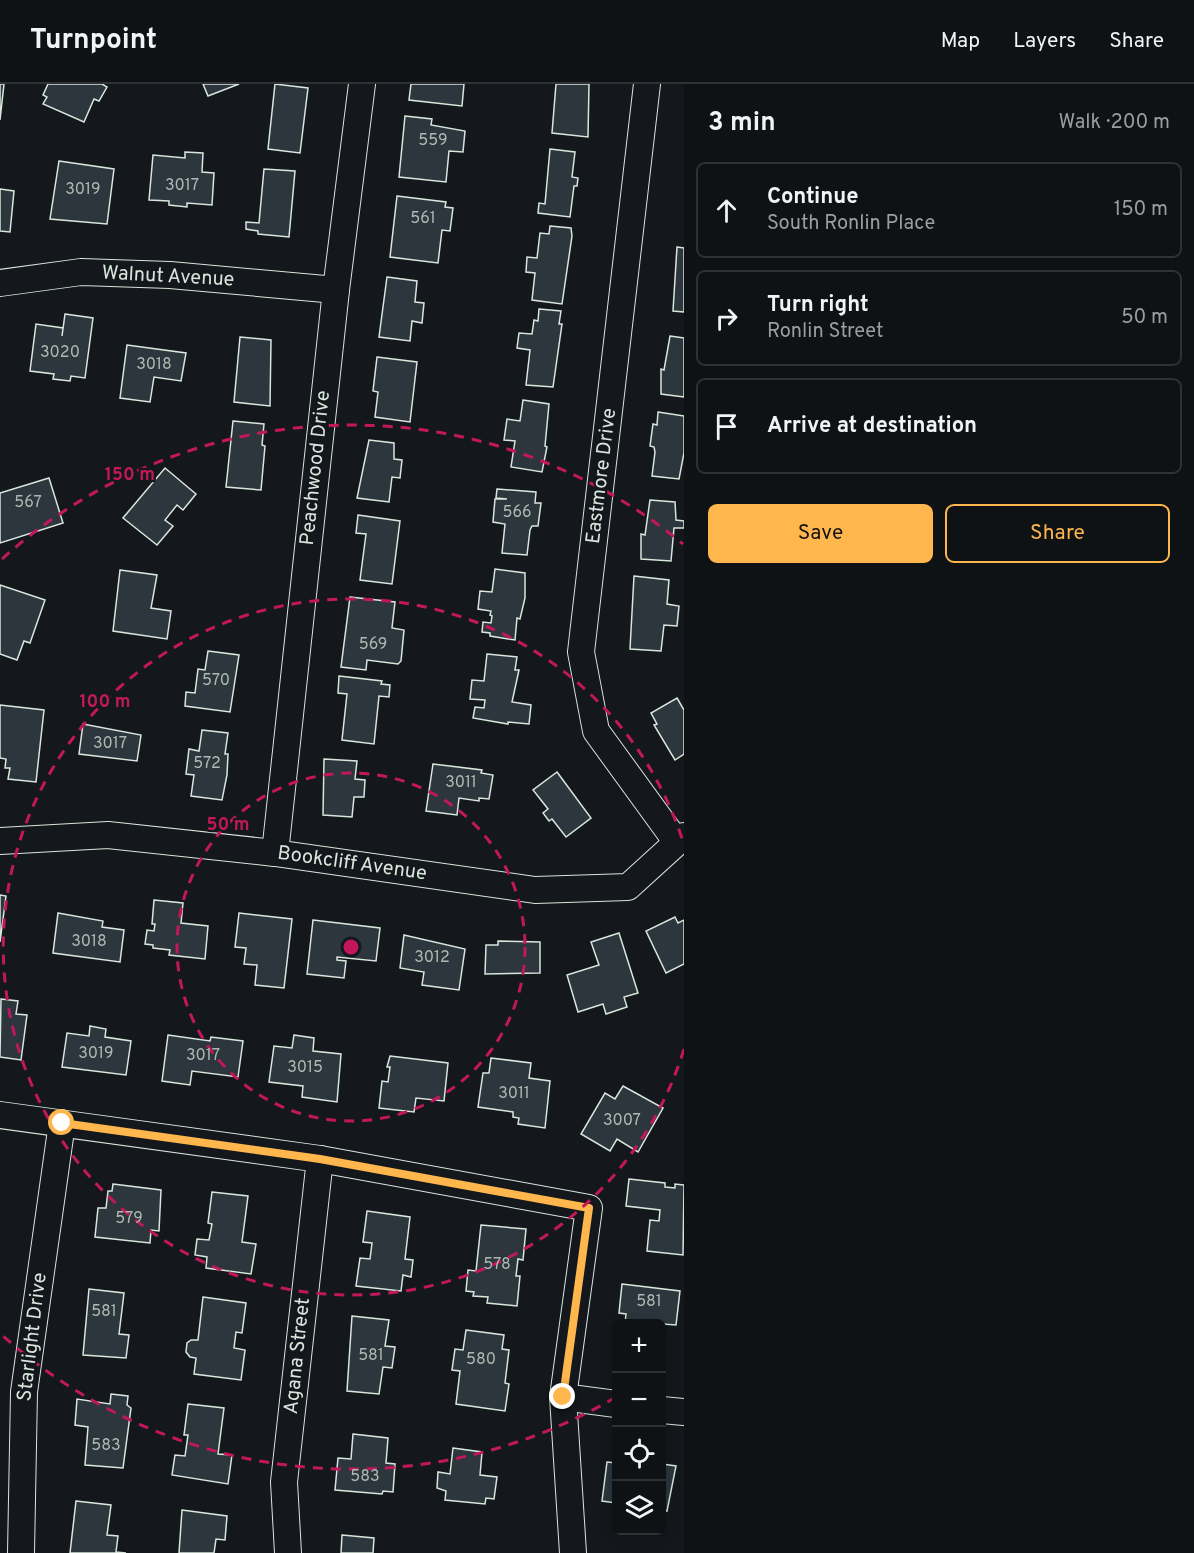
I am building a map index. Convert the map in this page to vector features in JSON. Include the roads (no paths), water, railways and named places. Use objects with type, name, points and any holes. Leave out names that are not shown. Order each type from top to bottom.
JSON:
[{"type":"street","name":"Peachwood Drive","points":[[274,853],[336,290],[362,84]]},
{"type":"street","name":"Eastmore Drive","points":[[647,84],[581,652],[596,731],[680,839]]},
{"type":"street","name":"Walnut Avenue","points":[[0,283],[81,272],[170,275],[336,290]]},
{"type":"street","name":"Bookcliff Avenue","points":[[0,841],[108,835],[274,853],[535,890],[628,886],[680,839]]},
{"type":"street","points":[[0,1115],[320,1159],[589,1208],[563,1397],[573,1553]]},
{"type":"street","name":"Starlight Drive","points":[[21,1553],[24,1392],[62,1123]]},
{"type":"street","name":"Agana Street","points":[[288,1553],[284,1482],[320,1159]]},
{"type":"street","points":[[563,1397],[612,1403]]},
{"type":"street","points":[[666,1411],[684,1413]]}]
